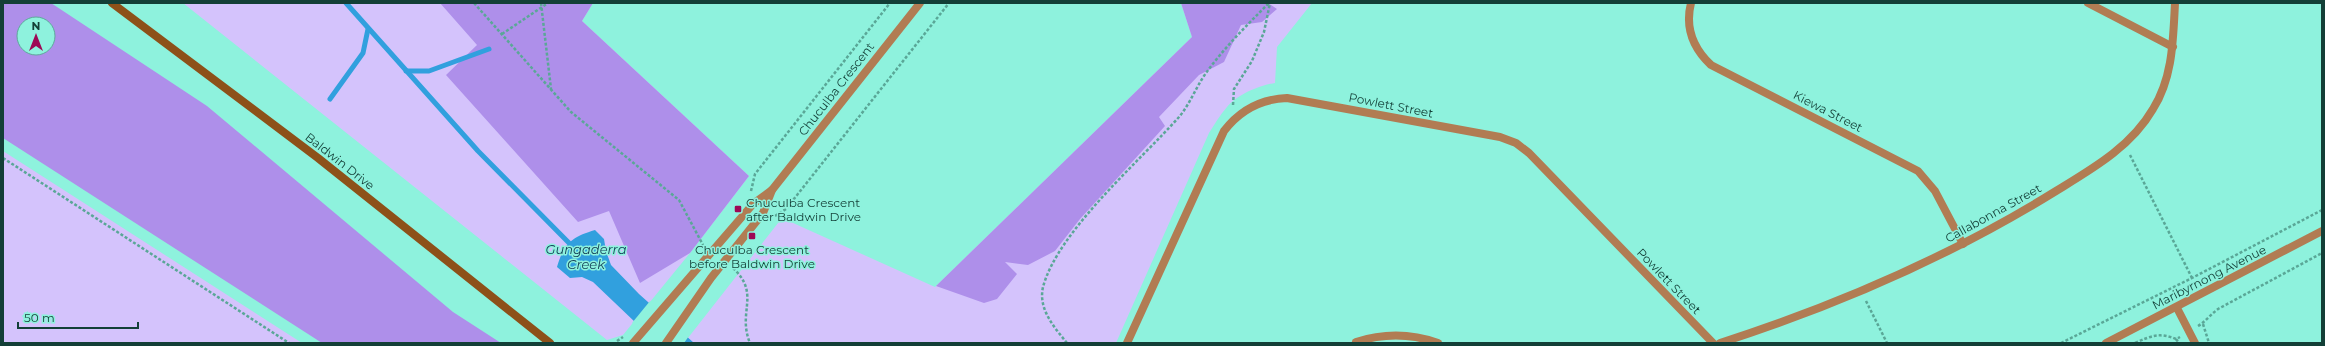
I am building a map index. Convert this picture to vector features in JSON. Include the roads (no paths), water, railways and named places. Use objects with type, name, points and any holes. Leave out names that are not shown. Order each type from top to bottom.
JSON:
[{"type":"main road","name":"Baldwin Drive","points":[[112,3],[318,158],[550,343]]},
{"type":"street","name":"Chuculba Crescent","points":[[633,343],[669,304],[710,252],[752,204],[772,190],[920,3]]},
{"type":"street","name":"Kiewa Street","points":[[1691,3],[1689,19],[1691,36],[1699,52],[1708,62],[1918,171],[1933,187],[1963,244]]},
{"type":"street","points":[[2088,3],[2173,47]]},
{"type":"street","name":"Callabonna Street","points":[[1720,343],[1841,300],[1963,244],[2037,203],[2122,147],[2144,123],[2161,95],[2167,79],[2173,47],[2175,3]]},
{"type":"street","name":"Powlett Street","points":[[1127,343],[1224,131],[1230,122],[1247,109],[1266,100],[1287,98],[1500,137],[1516,143],[1529,153],[1713,343]]},
{"type":"street","name":"Chuculba Crescent","points":[[666,343],[724,261],[763,213],[772,190]]},
{"type":"street","name":"Maribyrnong Avenue","points":[[2106,343],[2177,308],[2322,231]]},
{"type":"street","points":[[2177,308],[2195,343]]},
{"type":"street","points":[[1356,342],[1369,338],[1397,335],[1411,336],[1438,343]]},
{"type":"water","name":"Gungaderra Creek","points":[[595,230],[604,239],[611,265],[639,294],[694,343],[657,343],[593,282],[582,277],[570,278],[557,267],[563,252],[570,242],[580,235]]},
{"type":"waterway","name":"Gungaderra Creek","points":[[346,3],[478,151],[573,247]]},
{"type":"waterway","points":[[330,99],[363,53],[368,29]]},
{"type":"waterway","points":[[406,71],[429,71],[489,49]]},
{"type":"place","name":"Chuculba Crescent after Baldwin Drive","points":[[738,209]]},
{"type":"place","name":"Chuculba Crescent before Baldwin Drive","points":[[752,236]]}]
